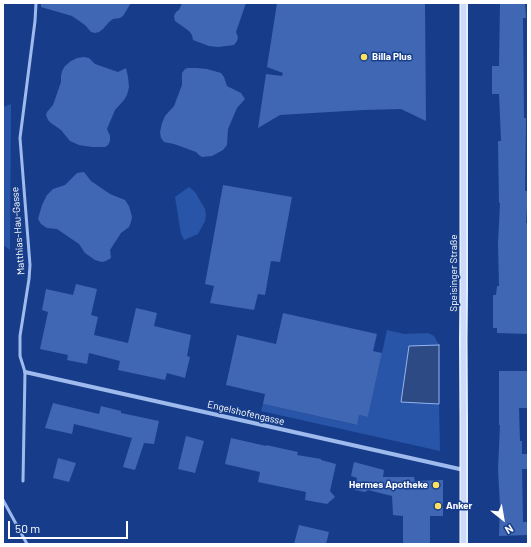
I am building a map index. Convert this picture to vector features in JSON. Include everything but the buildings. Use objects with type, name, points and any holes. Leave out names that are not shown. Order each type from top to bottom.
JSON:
[{"type":"main road","name":"Speisinger Straße","points":[[464,3],[464,544]]},
{"type":"street","name":"Engelshofengasse","points":[[25,372],[464,470]]},
{"type":"lane","name":"Matthias-Hau-Gasse","points":[[22,481],[25,372],[20,356],[20,336],[30,279],[30,265],[20,138],[36,3]]},
{"type":"lane","points":[[3,500],[27,544]]},
{"type":"shaded area","points":[[11,104],[10,250],[3,245],[3,107]]},
{"type":"shaded area","points":[[189,187],[195,192],[205,209],[206,215],[205,221],[198,234],[184,240],[181,234],[175,197]]},
{"type":"shaded area","points":[[387,330],[404,334],[428,333],[434,336],[439,345],[440,451],[261,411],[263,404],[356,425],[359,415],[368,417]]},
{"type":"shaded area","points":[[439,345],[439,404],[401,402],[409,346]]},
{"type":"tram line","points":[[460,3],[460,544]]},
{"type":"tram line","points":[[467,3],[467,544]]},
{"type":"place","name":"Billa Plus","points":[[364,57]]},
{"type":"place","name":"Hermes Apotheke","points":[[436,485]]},
{"type":"place","name":"Anker","points":[[438,506]]}]
